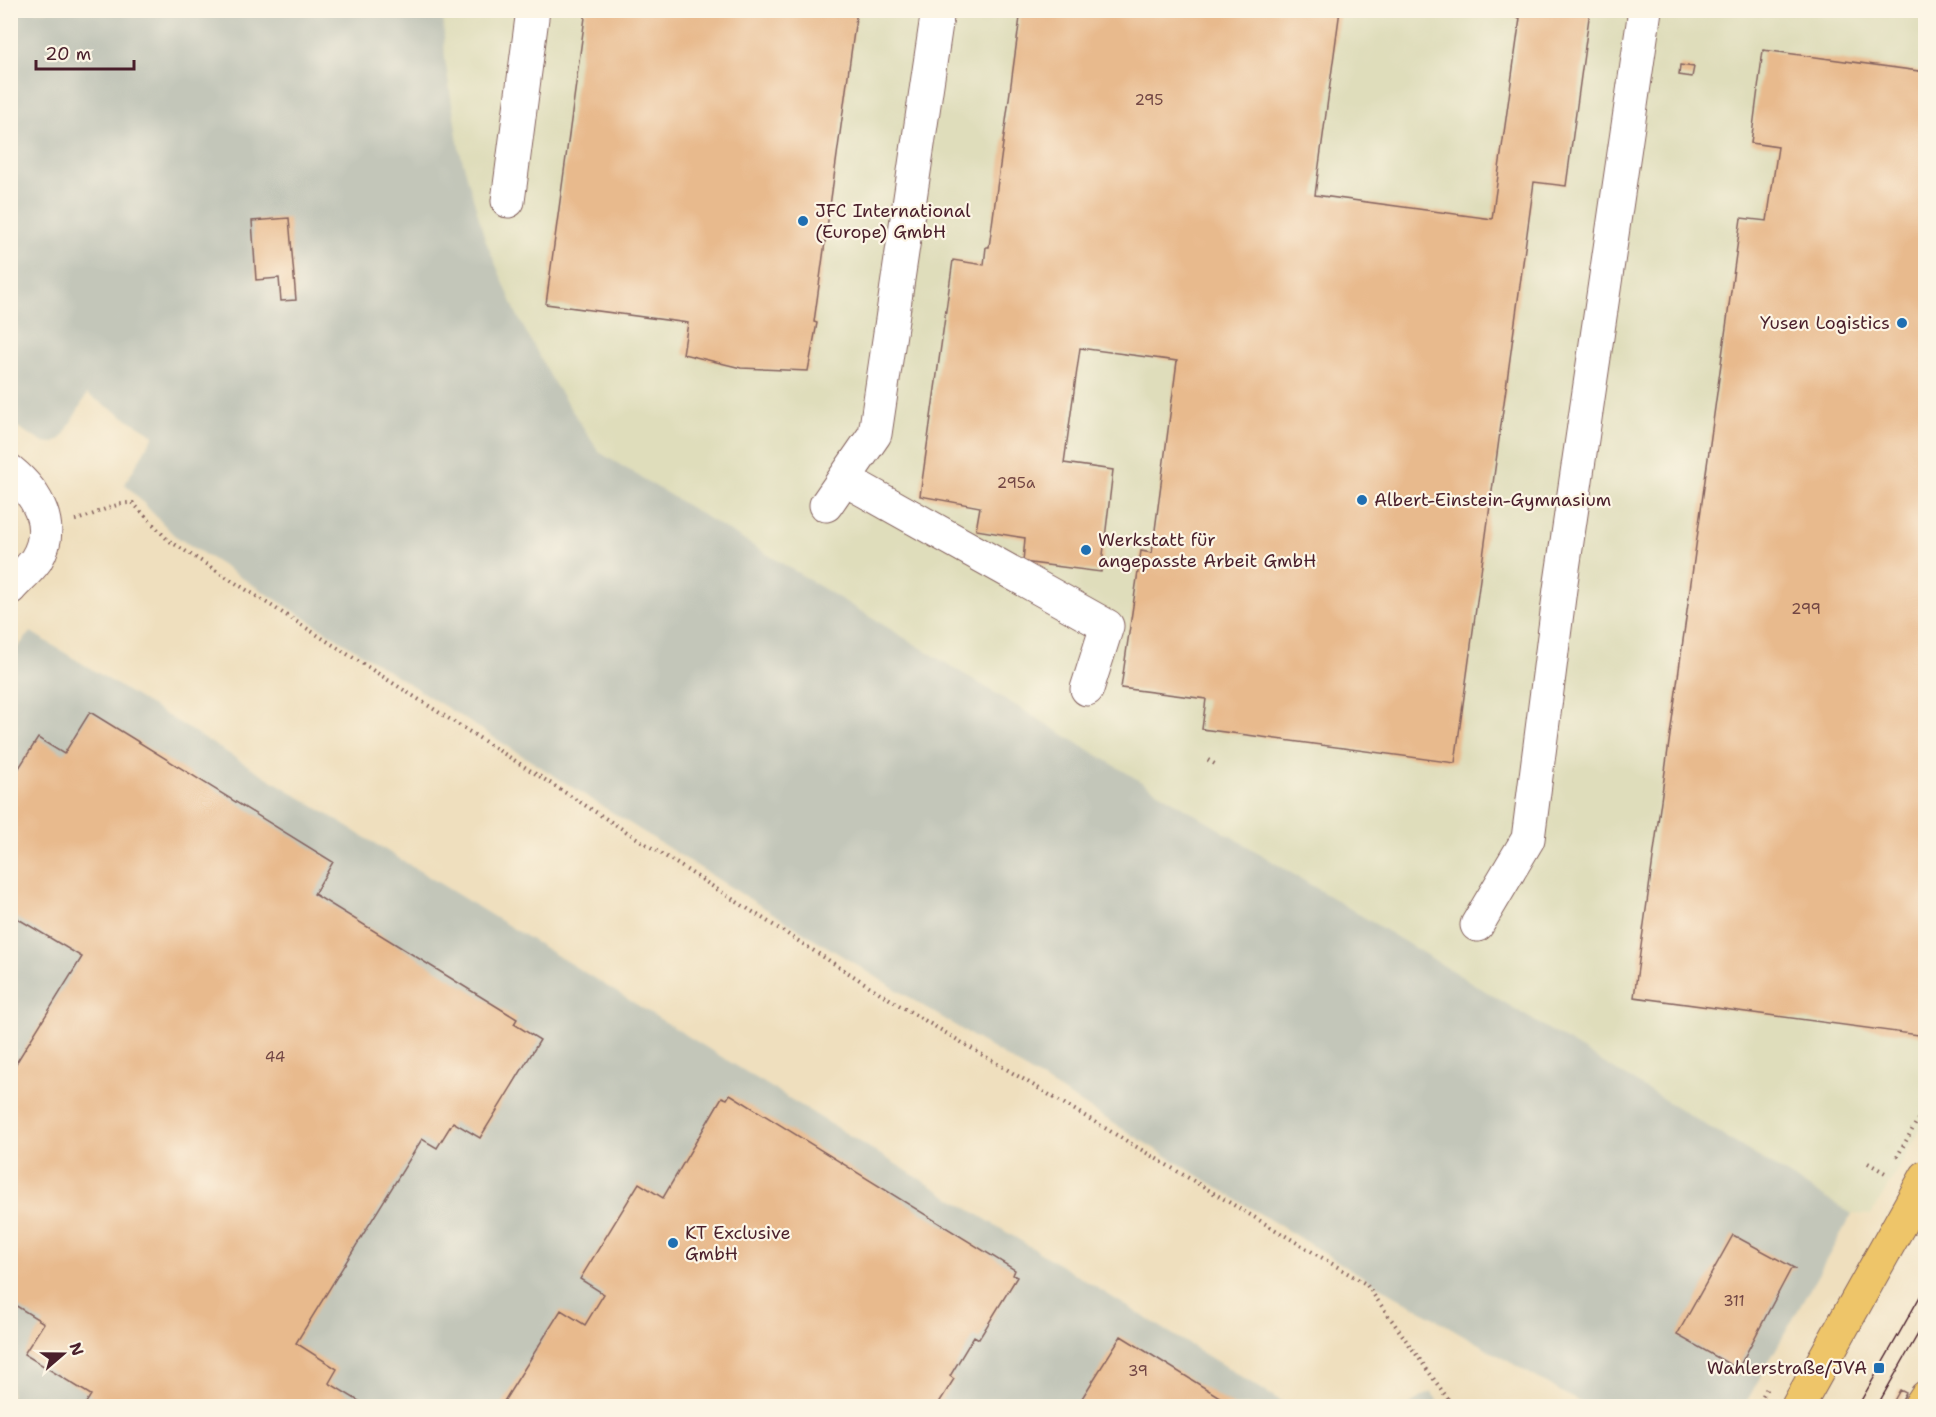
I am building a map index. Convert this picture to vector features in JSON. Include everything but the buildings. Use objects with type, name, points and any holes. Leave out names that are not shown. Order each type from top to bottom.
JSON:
[{"type":"main road","points":[[1798,1407],[1926,1177]]},
{"type":"main road","points":[[1920,1407],[1926,1397]]},
{"type":"street","points":[[508,201],[533,10]]},
{"type":"street","points":[[938,10],[875,434],[835,493],[1107,626],[1087,689]]},
{"type":"street","points":[[1477,925],[1528,839],[1560,589],[1645,10]]},
{"type":"street","points":[[10,471],[28,486],[43,510],[45,524],[43,541],[36,560],[10,588]]},
{"type":"path","points":[[45,524],[89,517],[122,502],[133,503],[168,540],[899,1005],[1366,1284],[1453,1407]]},
{"type":"path","points":[[1208,760],[1218,766]]},
{"type":"path","points":[[1868,1162],[1887,1174]]},
{"type":"shaded area","points":[[443,10],[1925,11],[1926,1121],[1871,1215],[1852,1214],[599,452],[554,383],[518,317],[485,239],[459,148],[445,59]]},
{"type":"shaded area","points":[[10,11],[443,11],[445,59],[459,148],[485,239],[518,317],[554,383],[599,452],[1852,1214],[1744,1406],[1587,1406],[1565,1394],[1350,1269],[727,885],[174,535],[125,484],[154,435],[87,394],[62,438],[54,443],[42,442],[11,423]]},
{"type":"shaded area","points":[[31,632],[1289,1406],[11,1406],[10,656]]},
{"type":"shaded area","points":[[1431,1392],[1442,1406],[1406,1406]]},
{"type":"tram line","points":[[1858,1406],[1926,1286]]},
{"type":"tram line","points":[[1877,1406],[1926,1320]]},
{"type":"place","name":"JFC International (Europe) GmbH","points":[[803,221]]},
{"type":"place","name":"Yusen Logistics","points":[[1902,323]]},
{"type":"place","name":"Albert-Einstein-Gymnasium","points":[[1362,500]]},
{"type":"place","name":"Werkstatt für angepasste Arbeit GmbH","points":[[1086,550]]},
{"type":"place","name":"KT Exclusive GmbH","points":[[673,1243]]},
{"type":"place","name":"Wahlerstraße/JVA","points":[[1879,1368]]}]
